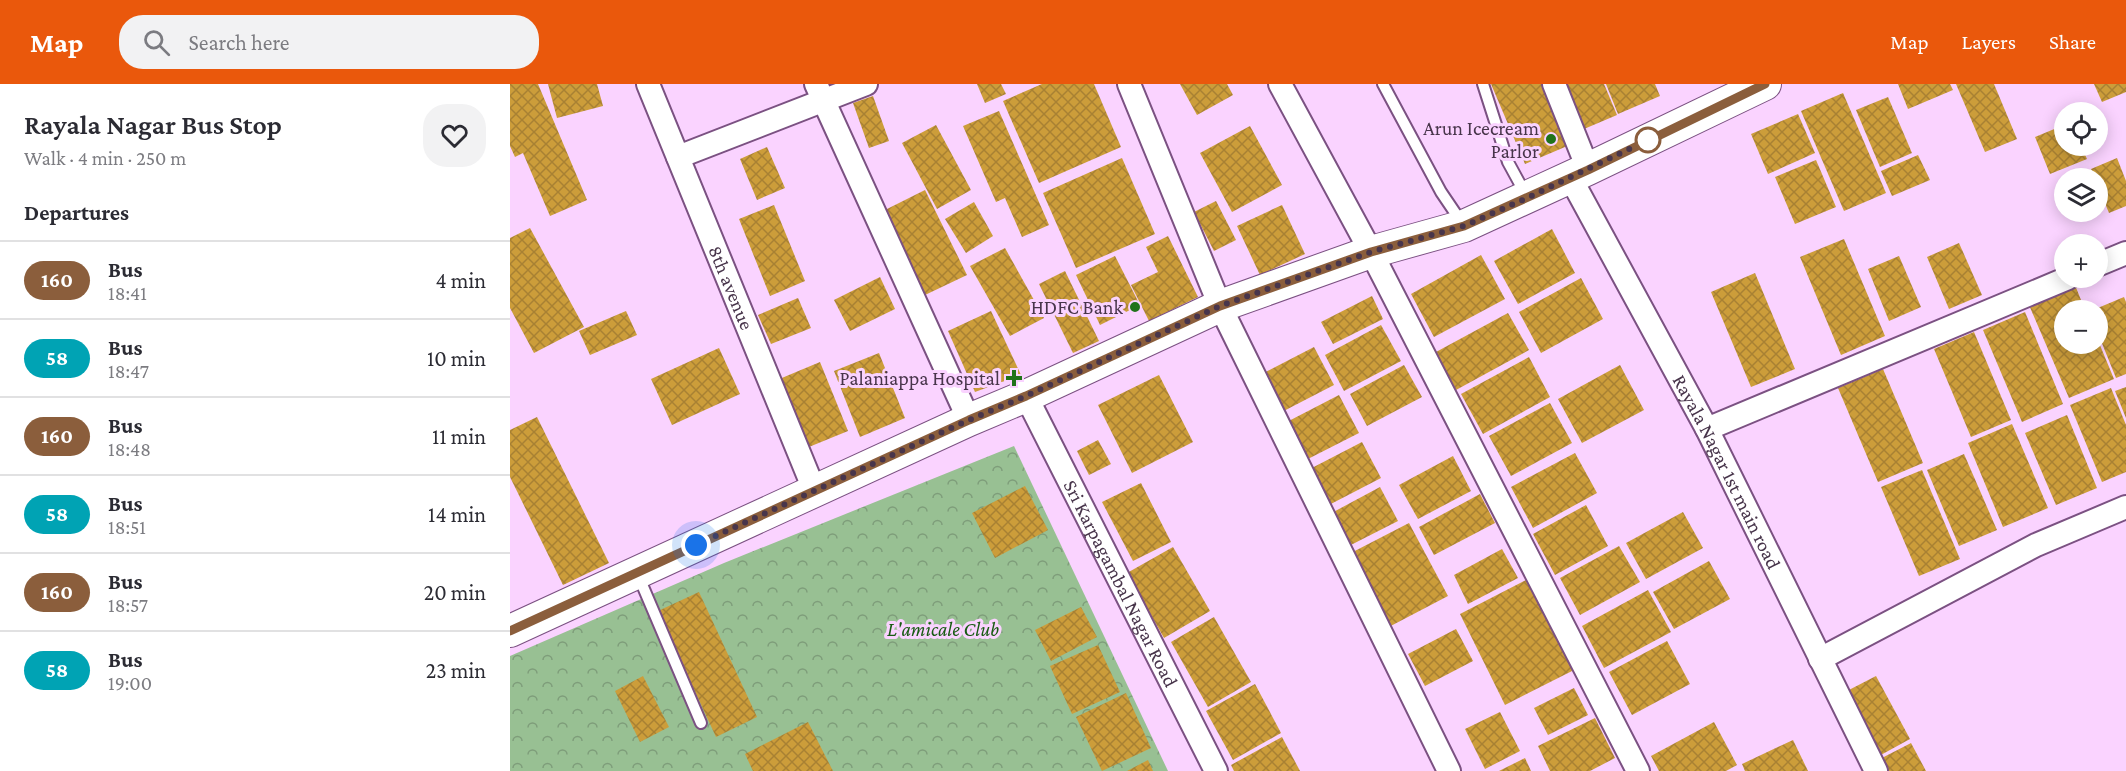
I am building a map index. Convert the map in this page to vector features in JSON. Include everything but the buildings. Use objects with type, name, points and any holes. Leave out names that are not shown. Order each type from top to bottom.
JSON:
[{"type":"main road","points":[[510,631],[1220,306],[1371,252],[1464,226],[1765,84]]},
{"type":"street","name":"8th avenue","points":[[648,84],[814,492]]},
{"type":"street","points":[[678,157],[820,93],[866,84]]},
{"type":"street","points":[[1129,84],[1220,306],[1449,771]]},
{"type":"street","points":[[1280,84],[1371,252],[1638,771]]},
{"type":"street","name":"Rayala Nagar 1st main road","points":[[1554,84],[1579,173],[1876,771]]},
{"type":"street","points":[[820,93],[969,420]]},
{"type":"street","points":[[2108,260],[2126,253]]},
{"type":"street","points":[[1707,429],[2054,284]]},
{"type":"street","name":"Sri Karpagambal Nagar Road","points":[[1026,396],[1216,771]]},
{"type":"street","points":[[1820,659],[2036,545],[2126,507]]},
{"type":"lane","points":[[1383,84],[1441,192],[1464,226]]},
{"type":"lane","points":[[1483,84],[1508,162],[1527,198]]},
{"type":"lane","points":[[637,572],[701,723]]},
{"type":"green space","name":"L'amicale Club","points":[[1014,446],[1168,771],[510,771],[510,656],[724,563]]},
{"type":"bus line","name":"160","points":[[510,631],[1220,306],[1371,252],[1464,226],[1588,170],[1765,84]]},
{"type":"place","name":"Arun Icecream Parlor","points":[[1551,139]]},
{"type":"place","name":"HDFC Bank","points":[[1135,307]]},
{"type":"place","name":"Palaniappa Hospital","points":[[1014,378]]},
{"type":"route","points":[[696,545],[1220,306],[1371,252],[1464,226],[1648,140]]}]
